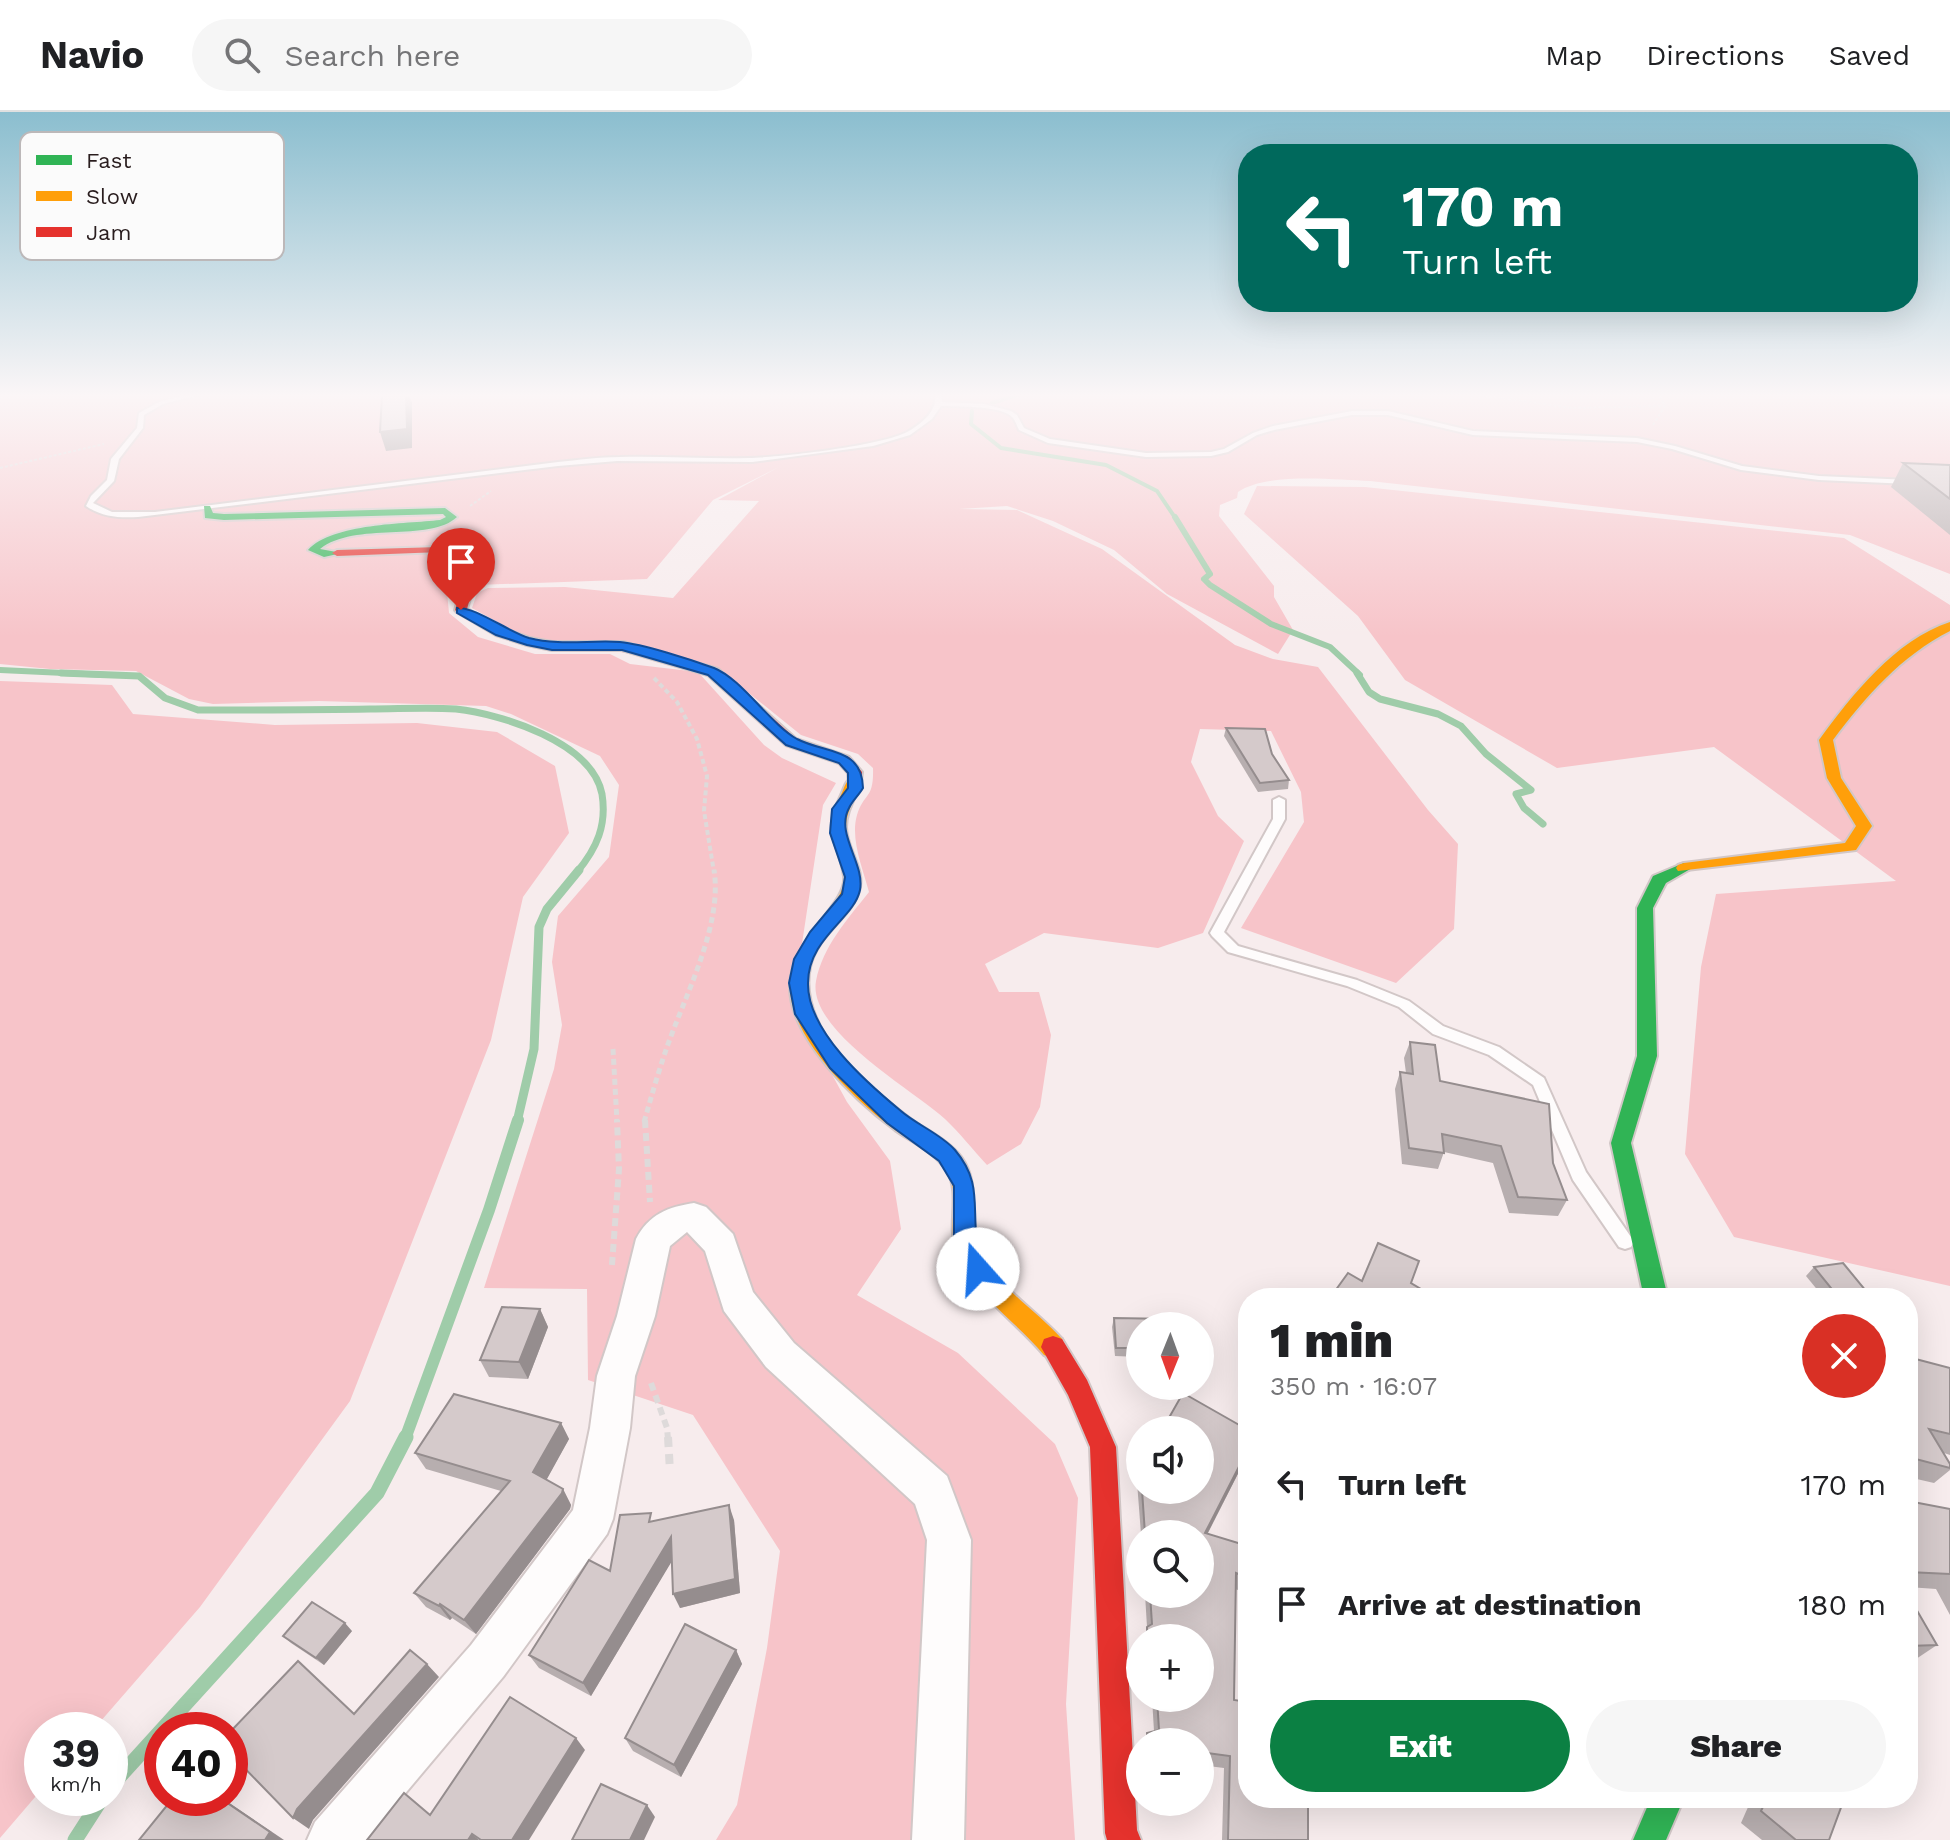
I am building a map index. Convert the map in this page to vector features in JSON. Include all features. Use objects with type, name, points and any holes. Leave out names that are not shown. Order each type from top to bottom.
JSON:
[{"type":"street","points":[[207,508],[209,516],[224,517],[445,511],[452,517],[443,523],[343,535],[322,541],[313,550],[324,554],[343,554],[461,546],[476,552],[474,571],[461,601],[461,610],[476,621],[527,641],[552,646],[623,646],[713,672],[791,742],[844,760],[855,772],[856,788],[840,809],[838,833],[853,877],[850,895],[816,936],[803,959],[798,983],[804,1014],[837,1063],[894,1117],[947,1155],[965,1185],[965,1246],[978,1269],[1046,1337],[1081,1394],[1103,1447],[1121,1833],[1125,1840]]},
{"type":"street","points":[[1654,1288],[1621,1143],[1647,1056],[1645,908],[1659,880],[1687,866],[1850,847],[1864,826],[1834,778],[1826,740],[1852,703],[1904,655],[1937,631],[1950,626]]},
{"type":"street","points":[[333,1840],[487,1661],[592,1519],[610,1428],[616,1376],[636,1316],[654,1239],[674,1220],[694,1217],[721,1244],[737,1300],[780,1355],[932,1491],[949,1540],[938,1840]]},
{"type":"street","points":[[1649,1840],[1663,1808]]},
{"type":"lane","points":[[114,476],[111,483],[89,504],[95,510],[122,515],[207,508],[472,476]]},
{"type":"lane","points":[[1801,476],[1922,483]]},
{"type":"lane","points":[[1279,800],[1279,819],[1217,933],[1233,949],[1352,983],[1404,1004],[1438,1030],[1494,1051],[1539,1082],[1579,1175],[1653,1288]]},
{"type":"path","points":[[476,552],[470,505],[525,476]]},
{"type":"path","points":[[654,1239],[643,1126],[666,1050],[701,962],[716,885],[704,811],[707,776],[697,739],[677,702],[653,680],[658,657]]},
{"type":"path","points":[[611,1278],[619,1169],[613,1049]]},
{"type":"shaded area","points":[[0,476],[762,476],[713,500],[647,579],[450,586],[447,592],[449,613],[478,637],[535,654],[610,654],[630,664],[698,672],[764,745],[782,758],[836,783],[823,805],[793,1003],[847,1102],[890,1161],[901,1229],[857,1295],[958,1353],[1055,1444],[1078,1498],[1066,1704],[1075,1840],[716,1840],[737,1805],[767,1648],[780,1551],[693,1415],[588,1380],[587,1289],[484,1288],[554,1069],[562,1025],[552,962],[558,916],[609,857],[619,785],[600,756],[511,714],[486,706],[319,701],[213,704],[189,699],[136,671],[50,669],[0,664]]},
{"type":"shaded area","points":[[763,476],[1950,476],[1950,574],[1850,535],[1370,481],[1283,479],[1250,486],[1238,492],[1237,498],[1220,505],[1219,516],[1274,586],[1274,597],[1293,630],[1278,654],[1167,594],[1114,550],[1053,521],[1007,506],[959,509],[1017,510],[1102,549],[1235,645],[1273,659],[1318,667],[1428,810],[1458,844],[1454,929],[1396,983],[1241,928],[1304,822],[1301,792],[1271,731],[1200,729],[1191,762],[1218,816],[1244,841],[1203,933],[1158,948],[1044,933],[985,964],[999,992],[1039,992],[1051,1035],[1040,1107],[1021,1144],[987,1165],[945,1119],[844,1039],[818,1000],[816,981],[824,956],[869,892],[858,854],[855,824],[872,786],[873,768],[858,754],[801,735],[719,669],[521,635],[472,608],[477,593],[488,588],[565,587],[673,598],[759,501],[718,500]]},
{"type":"shaded area","points":[[1257,486],[1365,487],[1844,538],[1950,605],[1950,1286],[1734,1237],[1685,1154],[1701,967],[1716,894],[1896,881],[1714,747],[1557,768],[1405,680],[1358,616],[1244,514]]},
{"type":"shaded area","points":[[0,681],[112,685],[133,714],[275,725],[417,723],[497,732],[555,766],[569,833],[523,897],[491,1040],[350,1401],[200,1607],[109,1712],[24,1712],[24,1810],[0,1838]]},
{"type":"building","points":[[1920,476],[1950,476],[1950,499]]},
{"type":"building","points":[[1226,728],[1265,729],[1272,754],[1289,780],[1260,783]]},
{"type":"building","points":[[1410,1042],[1435,1045],[1440,1081],[1549,1104],[1553,1163],[1567,1200],[1518,1197],[1501,1146],[1442,1134],[1444,1153],[1409,1148],[1400,1072],[1413,1074]]},
{"type":"building","points":[[1378,1243],[1419,1261],[1411,1283],[1419,1288],[1337,1288],[1348,1273],[1362,1281]]},
{"type":"building","points":[[1843,1263],[1864,1288],[1831,1288],[1814,1267]]},
{"type":"building","points":[[502,1307],[540,1309],[519,1362],[480,1360]]},
{"type":"building","points":[[1114,1318],[1126,1318],[1126,1348],[1116,1348]]},
{"type":"building","points":[[1918,1360],[1950,1368],[1950,1434],[1929,1429],[1950,1468],[1918,1460]]},
{"type":"building","points":[[454,1394],[561,1423],[533,1472],[563,1489],[562,1493],[464,1620],[440,1604],[414,1593],[510,1481],[415,1453]]},
{"type":"building","points":[[1179,1400],[1195,1400],[1238,1424],[1238,1469],[1212,1520],[1144,1520],[1143,1504],[1214,1504],[1214,1416],[1170,1416]]},
{"type":"building","points":[[1918,1503],[1950,1509],[1950,1574],[1918,1572]]},
{"type":"building","points":[[729,1505],[735,1579],[673,1594],[671,1537],[583,1683],[529,1655],[589,1560],[610,1571],[620,1515],[651,1513],[649,1522]]},
{"type":"building","points":[[1214,1536],[1238,1543],[1234,1700],[1238,1701],[1238,1808],[1308,1808],[1308,1840],[1228,1840],[1230,1756],[1214,1754],[1214,1728],[1159,1728],[1158,1712],[1214,1712],[1214,1624],[1152,1624],[1151,1608],[1214,1608]]},
{"type":"building","points":[[312,1602],[345,1623],[316,1658],[283,1636]]},
{"type":"building","points":[[1918,1612],[1937,1645],[1918,1646]]},
{"type":"building","points":[[685,1624],[736,1650],[674,1765],[625,1738]]},
{"type":"building","points":[[410,1650],[427,1664],[297,1809],[293,1818],[248,1772],[248,1713],[298,1661],[354,1714]]},
{"type":"building","points":[[510,1697],[576,1738],[512,1840],[481,1840],[472,1834],[468,1840],[367,1840],[404,1793],[430,1815]]},
{"type":"building","points":[[601,1784],[647,1805],[630,1840],[572,1840]]},
{"type":"building","points":[[1762,1808],[1841,1808],[1829,1840],[1796,1840],[1761,1811]]},
{"type":"building","points":[[158,1816],[246,1816],[270,1832],[265,1840],[139,1840]]},
{"type":"waterway","points":[[1127,476],[1157,491],[1176,519]]},
{"type":"waterway","points":[[1175,517],[1210,574],[1204,579],[1210,585],[1271,624],[1330,647],[1360,675]]},
{"type":"waterway","points":[[0,670],[79,674]]},
{"type":"waterway","points":[[61,673],[79,674]]},
{"type":"waterway","points":[[1357,673],[1369,692],[1380,699],[1438,714],[1461,726],[1486,754],[1531,790],[1516,794],[1524,808],[1543,824]]},
{"type":"waterway","points":[[79,674],[139,676],[165,698],[198,710],[445,708],[475,712],[519,724],[563,746],[581,759],[595,776],[602,794],[602,826],[590,854],[577,872]]},
{"type":"waterway","points":[[79,674],[107,675]]},
{"type":"waterway","points":[[517,1122],[534,1049],[539,927],[547,909],[579,870]]},
{"type":"waterway","points":[[405,1439],[489,1210],[518,1120]]},
{"type":"waterway","points":[[128,1767],[377,1493],[405,1439]]},
{"type":"waterway","points":[[75,1840],[90,1816]]},
{"type":"traffic: fast","points":[[207,508],[209,516],[224,517],[445,511],[452,517],[443,523],[352,533],[321,543],[313,550],[324,554],[337,553]]},
{"type":"traffic: fast","points":[[1654,1288],[1621,1143],[1647,1056],[1645,908],[1659,880],[1684,868]]},
{"type":"traffic: fast","points":[[1649,1840],[1663,1808]]},
{"type":"traffic: slow","points":[[1684,868],[1850,847],[1864,826],[1834,778],[1826,740],[1852,706],[1896,660],[1950,626]]},
{"type":"traffic: slow","points":[[854,781],[838,826],[852,875],[851,891],[807,951],[801,967],[799,989],[804,1011],[815,1033],[847,1075],[885,1110],[954,1164],[963,1185],[963,1230],[968,1252],[985,1278],[1053,1347]]},
{"type":"traffic: jam","points":[[337,553],[470,548],[477,555],[461,610],[500,632],[527,641],[552,646],[623,646],[713,672],[791,742],[844,760],[855,772],[854,781]]},
{"type":"traffic: jam","points":[[1053,1347],[1078,1388],[1103,1447],[1121,1833],[1125,1840]]},
{"type":"route","points":[[461,610],[476,621],[527,641],[552,646],[623,646],[713,672],[791,742],[844,760],[855,772],[856,788],[840,809],[838,833],[853,877],[850,895],[816,936],[803,959],[798,983],[804,1014],[837,1063],[894,1117],[947,1155],[965,1185],[965,1246],[978,1269]]}]
